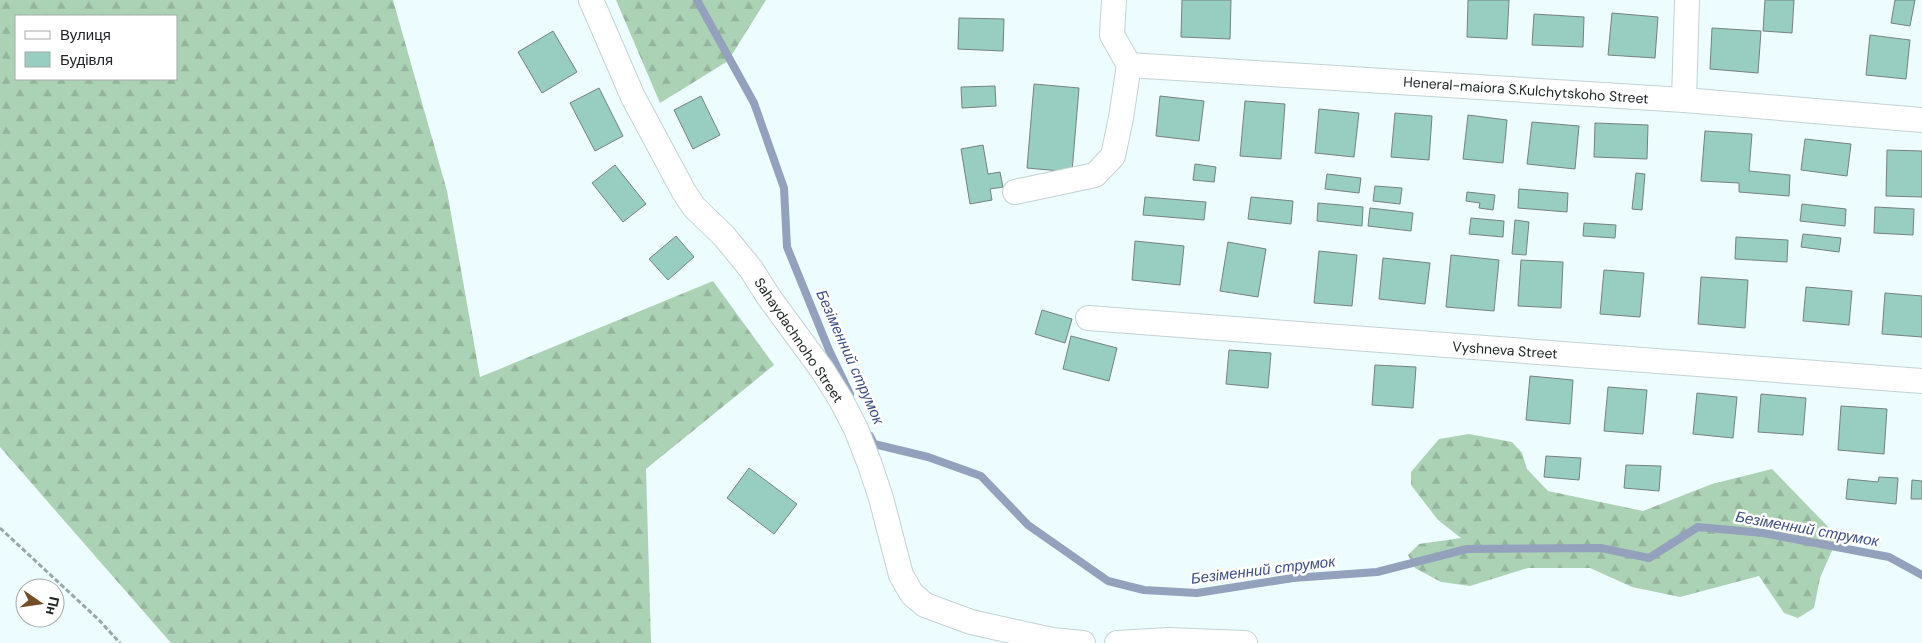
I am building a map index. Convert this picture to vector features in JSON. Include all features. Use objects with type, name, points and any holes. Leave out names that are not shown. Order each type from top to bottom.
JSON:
[{"type":"street","name":"Sahaydachnoho Street","points":[[591,0],[633,96],[684,192],[694,207],[724,236],[751,269],[768,296],[823,370],[856,429],[881,498],[901,575],[912,594],[925,605],[950,616],[1052,640],[1083,643]]},
{"type":"street","points":[[1015,192],[1095,175],[1113,156],[1129,65],[1112,35],[1114,0]]},
{"type":"street","points":[[1684,100],[1687,0]]},
{"type":"street","name":"Heneral-maiora S.Kulchytskoho Street","points":[[1129,65],[1684,100],[1922,120]]},
{"type":"street","name":"Vyshneva Street","points":[[1088,318],[1922,381]]},
{"type":"street","points":[[1117,643],[1177,640],[1245,643]]},
{"type":"path","points":[[0,528],[99,620],[120,643]]},
{"type":"green space","points":[[0,0],[393,0],[447,191],[480,377],[713,281],[774,365],[646,469],[651,643],[171,643],[0,447]]},
{"type":"green space","points":[[616,0],[766,0],[728,61],[660,103]]},
{"type":"green space","points":[[1469,434],[1512,442],[1522,453],[1527,469],[1548,491],[1643,511],[1712,484],[1772,469],[1838,537],[1820,578],[1814,608],[1798,618],[1784,613],[1759,576],[1680,597],[1632,587],[1590,568],[1528,568],[1470,586],[1441,582],[1415,568],[1408,555],[1419,544],[1461,538],[1438,520],[1411,485],[1411,472],[1439,439]]},
{"type":"building","points":[[1182,0],[1231,0],[1230,39],[1181,37]]},
{"type":"building","points":[[1468,0],[1509,0],[1507,39],[1467,37]]},
{"type":"building","points":[[1765,0],[1794,0],[1792,33],[1763,31]]},
{"type":"building","points":[[1895,0],[1915,0],[1910,26],[1891,23]]},
{"type":"building","points":[[1612,13],[1658,17],[1655,58],[1608,55]]},
{"type":"building","points":[[1534,14],[1584,17],[1583,47],[1532,45]]},
{"type":"building","points":[[959,18],[1004,19],[1003,51],[958,49]]},
{"type":"building","points":[[1712,28],[1761,31],[1758,73],[1710,69]]},
{"type":"building","points":[[553,31],[577,72],[542,93],[518,52]]},
{"type":"building","points":[[1870,35],[1910,40],[1906,79],[1866,75]]},
{"type":"building","points":[[1034,84],[1079,88],[1072,172],[1027,168]]},
{"type":"building","points":[[995,86],[996,106],[962,108],[961,87]]},
{"type":"building","points":[[599,88],[623,136],[595,151],[570,103]]},
{"type":"building","points":[[701,96],[720,135],[693,149],[674,110]]},
{"type":"building","points":[[1160,96],[1204,101],[1199,141],[1156,136]]},
{"type":"building","points":[[1245,101],[1285,104],[1281,159],[1240,156]]},
{"type":"building","points":[[1319,109],[1359,113],[1354,157],[1315,153]]},
{"type":"building","points":[[1395,113],[1432,116],[1429,160],[1391,157]]},
{"type":"building","points":[[1468,115],[1507,120],[1503,163],[1463,159]]},
{"type":"building","points":[[1532,122],[1579,126],[1575,169],[1527,164]]},
{"type":"building","points":[[1595,123],[1648,125],[1647,159],[1594,157]]},
{"type":"building","points":[[1705,131],[1752,134],[1749,171],[1790,175],[1789,196],[1739,192],[1739,183],[1701,181]]},
{"type":"building","points":[[1805,139],[1851,144],[1847,176],[1801,170]]},
{"type":"building","points":[[983,145],[988,174],[1000,172],[1003,187],[990,189],[992,200],[970,204],[961,149]]},
{"type":"building","points":[[1887,150],[1922,151],[1922,197],[1886,196]]},
{"type":"building","points":[[1195,164],[1216,167],[1214,182],[1193,180]]},
{"type":"building","points":[[615,165],[646,204],[623,222],[592,183]]},
{"type":"building","points":[[1636,173],[1645,174],[1642,210],[1632,209]]},
{"type":"building","points":[[1327,174],[1361,178],[1359,193],[1325,189]]},
{"type":"building","points":[[1375,186],[1402,188],[1400,204],[1373,201]]},
{"type":"building","points":[[1519,189],[1568,193],[1567,212],[1518,208]]},
{"type":"building","points":[[1467,192],[1495,195],[1493,210],[1479,208],[1480,203],[1466,201]]},
{"type":"building","points":[[1145,197],[1206,202],[1204,220],[1143,215]]},
{"type":"building","points":[[1251,197],[1293,201],[1291,224],[1248,219]]},
{"type":"building","points":[[1318,203],[1363,207],[1362,226],[1317,221]]},
{"type":"building","points":[[1802,204],[1846,209],[1845,226],[1800,221]]},
{"type":"building","points":[[1875,207],[1914,209],[1913,235],[1874,233]]},
{"type":"building","points":[[1370,208],[1413,213],[1411,231],[1368,226]]},
{"type":"building","points":[[1471,218],[1504,221],[1503,237],[1469,234]]},
{"type":"building","points":[[1515,220],[1529,222],[1526,255],[1512,254]]},
{"type":"building","points":[[1584,223],[1616,225],[1615,238],[1583,236]]},
{"type":"building","points":[[1803,234],[1841,238],[1839,252],[1801,247]]},
{"type":"building","points":[[676,236],[694,257],[668,280],[649,259]]},
{"type":"building","points":[[1736,237],[1788,240],[1787,262],[1735,259]]},
{"type":"building","points":[[1135,241],[1184,246],[1180,285],[1132,280]]},
{"type":"building","points":[[1228,242],[1266,249],[1258,297],[1220,291]]},
{"type":"building","points":[[1319,251],[1357,255],[1352,306],[1314,303]]},
{"type":"building","points":[[1451,255],[1499,260],[1494,311],[1446,307]]},
{"type":"building","points":[[1383,258],[1430,263],[1425,304],[1379,299]]},
{"type":"building","points":[[1521,260],[1563,262],[1561,308],[1518,306]]},
{"type":"building","points":[[1604,270],[1644,273],[1640,317],[1600,314]]},
{"type":"building","points":[[1701,277],[1748,280],[1745,328],[1698,324]]},
{"type":"building","points":[[1806,287],[1852,291],[1849,325],[1803,321]]},
{"type":"building","points":[[1885,293],[1922,296],[1922,337],[1882,334]]},
{"type":"building","points":[[1042,310],[1072,319],[1065,343],[1035,334]]},
{"type":"building","points":[[1071,336],[1117,348],[1109,381],[1063,369]]},
{"type":"building","points":[[1229,350],[1271,353],[1268,388],[1226,384]]},
{"type":"building","points":[[1375,365],[1416,367],[1413,408],[1372,405]]},
{"type":"building","points":[[1530,376],[1573,380],[1570,424],[1526,420]]},
{"type":"building","points":[[1608,387],[1647,390],[1643,434],[1604,431]]},
{"type":"building","points":[[1697,393],[1737,397],[1733,438],[1693,434]]},
{"type":"building","points":[[1761,394],[1806,398],[1803,435],[1758,432]]},
{"type":"building","points":[[1841,406],[1887,409],[1884,454],[1838,450]]},
{"type":"building","points":[[1546,456],[1581,458],[1579,480],[1544,477]]},
{"type":"building","points":[[1626,465],[1661,466],[1659,491],[1624,488]]},
{"type":"building","points":[[749,468],[797,504],[774,534],[727,498]]},
{"type":"building","points":[[1879,477],[1898,478],[1896,504],[1846,499],[1848,479],[1878,482]]},
{"type":"building","points":[[1912,480],[1922,481],[1922,499],[1911,499]]},
{"type":"waterway","name":"Безіменний струмок","points":[[697,0],[754,103],[784,188],[787,247],[829,350],[850,394]]},
{"type":"waterway","name":"Безіменний струмок","points":[[870,436],[874,444],[928,457],[981,476],[1028,525],[1108,581],[1144,590],[1197,593],[1293,578],[1377,572],[1467,549],[1601,548],[1649,558],[1698,527],[1763,533],[1889,557],[1922,575]]}]
